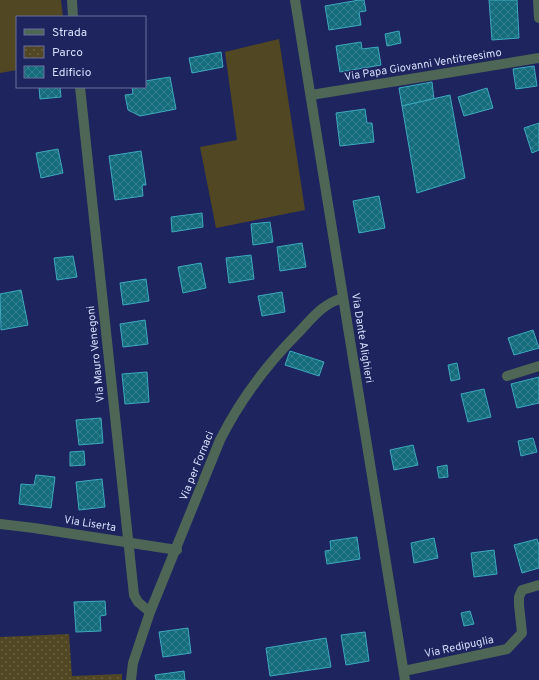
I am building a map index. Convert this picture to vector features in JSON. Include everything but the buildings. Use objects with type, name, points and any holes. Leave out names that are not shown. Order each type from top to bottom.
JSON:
[{"type":"street","points":[[72,0],[73,16]]},
{"type":"street","name":"Via Dante Alighieri","points":[[295,0],[404,676]]},
{"type":"street","points":[[538,0],[539,18]]},
{"type":"street","name":"Via Papa Giovanni Ventitreesimo","points":[[311,95],[539,58]]},
{"type":"street","name":"Via Mauro Venegoni","points":[[80,88],[134,595],[138,602],[150,612]]},
{"type":"street","name":"Via per Fornaci","points":[[131,680],[135,656],[150,612],[177,550],[220,440],[245,395],[276,355],[323,307],[343,298]]},
{"type":"street","points":[[507,376],[539,366]]},
{"type":"street","name":"Via Liserta","points":[[0,524],[177,550]]},
{"type":"street","name":"Via Redipuglia","points":[[404,676],[507,649],[522,633],[519,597],[522,590],[539,585]]},
{"type":"green space","points":[[0,0],[61,0],[63,16],[16,16],[16,70],[0,73]]},
{"type":"green space","points":[[279,39],[305,210],[216,228],[200,147],[237,140],[225,52]]},
{"type":"green space","points":[[69,634],[72,676],[122,674],[122,680],[0,680],[0,637]]}]
